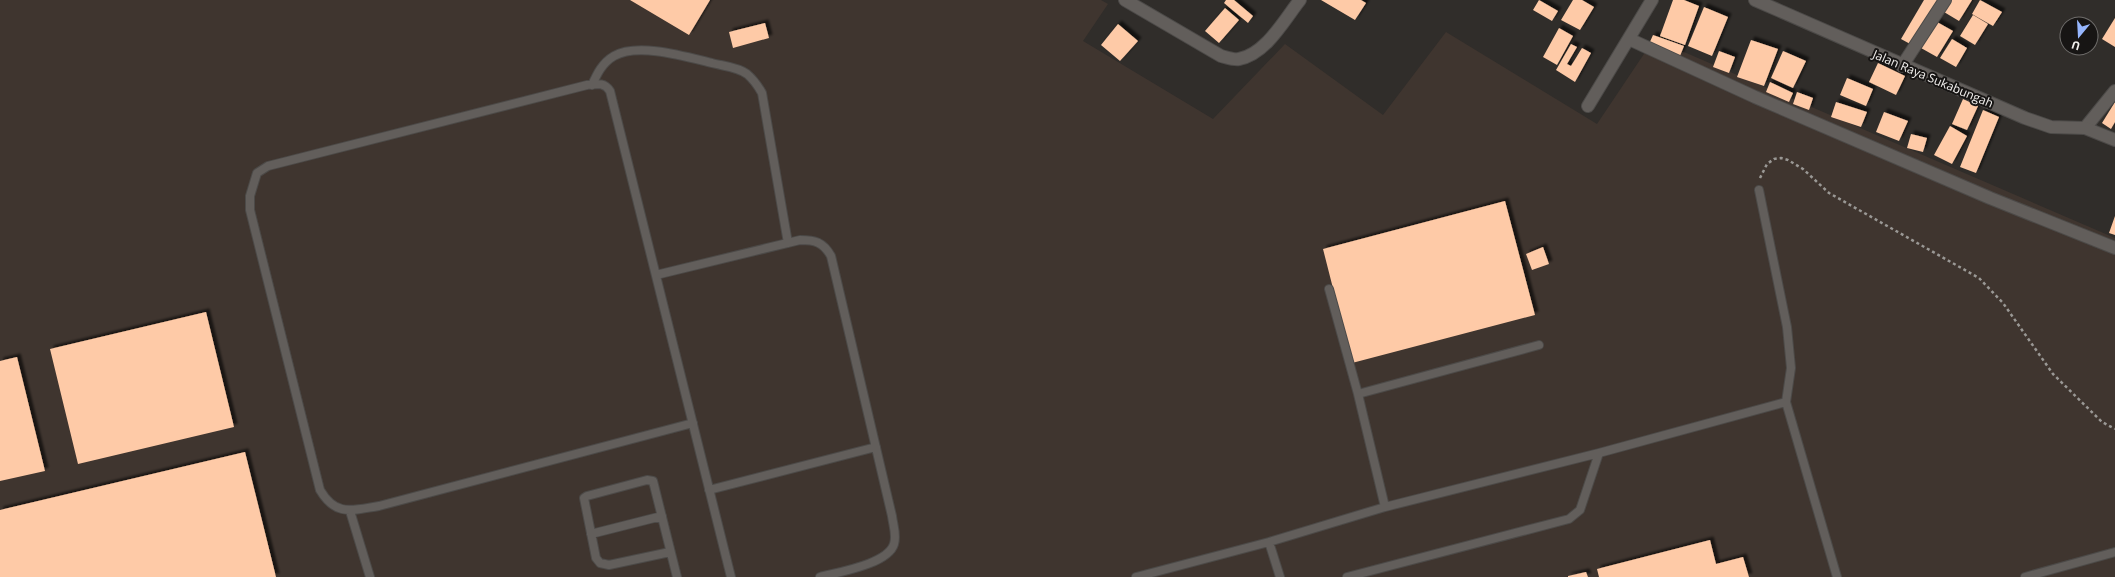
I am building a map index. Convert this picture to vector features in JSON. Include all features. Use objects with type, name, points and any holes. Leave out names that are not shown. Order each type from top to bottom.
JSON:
[{"type":"street","points":[[1125,0],[1221,56],[1238,59],[1254,54],[1269,40],[1300,0]]},
{"type":"street","points":[[1588,106],[1652,0]]},
{"type":"street","name":"Jalan Raya Sukabungah","points":[[1755,0],[1902,66],[2051,127],[2085,128],[2115,140]]},
{"type":"street","points":[[1902,66],[1945,0]]},
{"type":"street","points":[[1629,39],[1762,100],[1990,198],[2115,248]]},
{"type":"street","points":[[2085,128],[2115,91]]},
{"type":"lane","points":[[592,85],[599,70],[606,62],[614,56],[625,52],[644,51],[678,54],[736,68],[746,74],[756,84],[763,98],[788,243]]},
{"type":"lane","points":[[693,423],[379,506],[350,511],[336,508],[326,501],[320,490],[250,210],[250,196],[257,173],[268,166],[592,85],[600,84],[607,86],[610,91],[693,423],[731,577]]},
{"type":"lane","points":[[1758,190],[1787,327],[1791,368],[1786,402],[1837,577]]},
{"type":"lane","points":[[656,275],[788,243],[812,240],[820,242],[831,256],[892,516],[895,538],[892,550],[873,562],[820,577]]},
{"type":"lane","points":[[1329,289],[1358,394],[1385,507]]},
{"type":"lane","points":[[1358,394],[1539,345]]},
{"type":"lane","points":[[1136,577],[1269,542],[1385,507],[1599,453],[1786,402]]},
{"type":"lane","points":[[709,490],[876,447]]},
{"type":"lane","points":[[1347,577],[1569,518],[1580,510],[1599,453]]},
{"type":"lane","points":[[670,552],[609,565],[603,564],[596,558],[584,501],[587,496],[651,480],[662,516],[676,577]]},
{"type":"lane","points":[[350,511],[370,577]]},
{"type":"lane","points":[[591,534],[662,516]]},
{"type":"lane","points":[[1269,542],[1280,577]]},
{"type":"lane","points":[[2025,577],[2115,552]]},
{"type":"path","points":[[1758,190],[1762,173],[1767,164],[1774,159],[1781,158],[1788,160],[1803,169],[1829,193],[1979,278],[2003,303],[2053,374],[2102,422],[2115,430]]},
{"type":"shaded area","points":[[0,0],[1101,0],[1108,4],[1083,41],[1213,119],[1285,44],[1383,115],[1446,32],[1597,124],[1654,39],[2115,238],[2115,577],[0,577]]},
{"type":"building","points":[[630,0],[710,0],[689,35]]},
{"type":"building","points":[[1226,0],[1234,0],[1253,16],[1248,23],[1224,3]]},
{"type":"building","points":[[1321,0],[1361,0],[1366,3],[1355,20]]},
{"type":"building","points":[[1539,0],[1558,11],[1552,21],[1533,10]]},
{"type":"building","points":[[1573,0],[1582,0],[1594,7],[1580,30],[1561,20]]},
{"type":"building","points":[[1673,0],[1684,0],[1699,6],[1685,45],[1660,36]]},
{"type":"building","points":[[1924,0],[1939,0],[1912,45],[1901,39]]},
{"type":"building","points":[[1951,0],[1972,0],[1959,21],[1944,12]]},
{"type":"building","points":[[1980,0],[2002,12],[1993,26],[1972,14]]},
{"type":"building","points":[[1704,7],[1728,17],[1712,56],[1688,46]]},
{"type":"building","points":[[1225,8],[1239,20],[1219,43],[1205,31]]},
{"type":"building","points":[[1973,15],[1988,24],[1975,45],[1960,36]]},
{"type":"building","points":[[2115,18],[2115,47],[2102,39]]},
{"type":"building","points":[[1937,22],[1953,31],[1937,57],[1921,48]]},
{"type":"building","points":[[765,23],[769,38],[733,48],[729,32]]},
{"type":"building","points":[[1118,24],[1138,41],[1120,61],[1101,45]]},
{"type":"building","points":[[1559,28],[1573,36],[1557,65],[1543,57]]},
{"type":"building","points":[[1653,35],[1684,46],[1680,56],[1649,44]]},
{"type":"building","points":[[1952,39],[1967,48],[1956,67],[1940,58]]},
{"type":"building","points":[[1751,40],[1778,49],[1764,86],[1737,77]]},
{"type":"building","points":[[1571,44],[1577,47],[1567,64],[1571,66],[1582,48],[1591,53],[1575,82],[1556,70]]},
{"type":"building","points":[[1719,51],[1735,57],[1729,73],[1713,67]]},
{"type":"building","points":[[1783,51],[1806,61],[1793,88],[1771,78]]},
{"type":"building","points":[[1878,63],[1905,76],[1896,95],[1869,82]]},
{"type":"building","points":[[1847,78],[1873,89],[1866,106],[1840,95]]},
{"type":"building","points":[[1770,82],[1793,93],[1789,102],[1766,92]]},
{"type":"building","points":[[1797,92],[1813,98],[1809,110],[1793,104]]},
{"type":"building","points":[[1963,99],[1978,106],[1967,130],[1952,124]]},
{"type":"building","points":[[1836,102],[1867,112],[1861,127],[1831,117]]},
{"type":"building","points":[[2115,102],[2115,122],[2111,129],[2102,123]]},
{"type":"building","points":[[1983,110],[1999,117],[1976,173],[1960,167]]},
{"type":"building","points":[[1884,112],[1908,121],[1899,141],[1876,132]]},
{"type":"building","points":[[1950,126],[1967,136],[1952,164],[1934,155]]},
{"type":"building","points":[[1911,134],[1927,138],[1923,152],[1907,148]]},
{"type":"building","points":[[1505,201],[1535,315],[1352,363],[1323,249]]},
{"type":"building","points":[[2115,216],[2115,235],[2109,233]]},
{"type":"building","points":[[1543,247],[1549,264],[1532,270],[1526,254]]},
{"type":"building","points":[[206,312],[234,427],[78,464],[50,349]]},
{"type":"building","points":[[17,357],[45,471],[0,481],[0,361]]},
{"type":"building","points":[[245,452],[276,577],[0,577],[0,510]]},
{"type":"building","points":[[1710,540],[1716,564],[1743,557],[1749,577],[1599,577],[1597,569]]},
{"type":"building","points":[[1586,572],[1588,577],[1568,577],[1568,576]]}]
